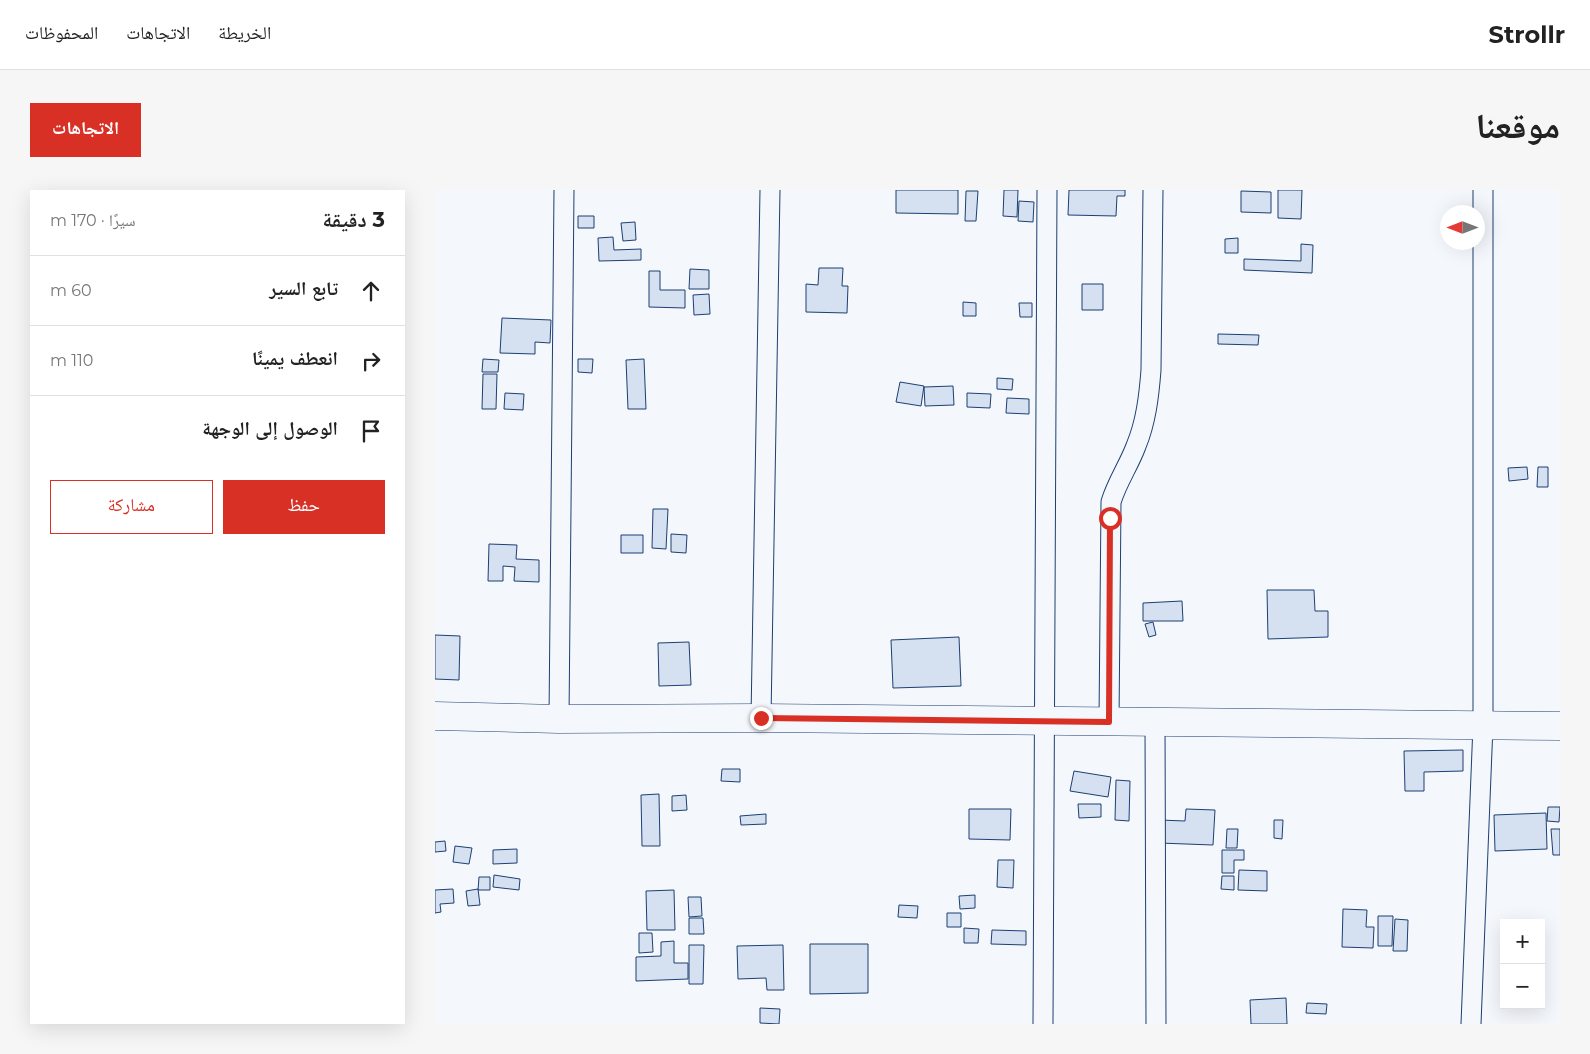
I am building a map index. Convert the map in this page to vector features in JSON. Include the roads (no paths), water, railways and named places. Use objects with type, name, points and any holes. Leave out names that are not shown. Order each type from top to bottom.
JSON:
[{"type":"street","points":[[559,719],[564,190]]},
{"type":"street","points":[[761,718],[770,190]]},
{"type":"street","points":[[1043,1024],[1047,190]]},
{"type":"street","points":[[1109,722],[1111,502],[1116,487],[1137,444],[1149,396],[1153,190]]},
{"type":"street","points":[[1471,1024],[1483,725],[1483,190]]},
{"type":"street","points":[[435,716],[559,719],[761,718],[1560,726]]},
{"type":"street","points":[[1155,722],[1156,1024]]}]
